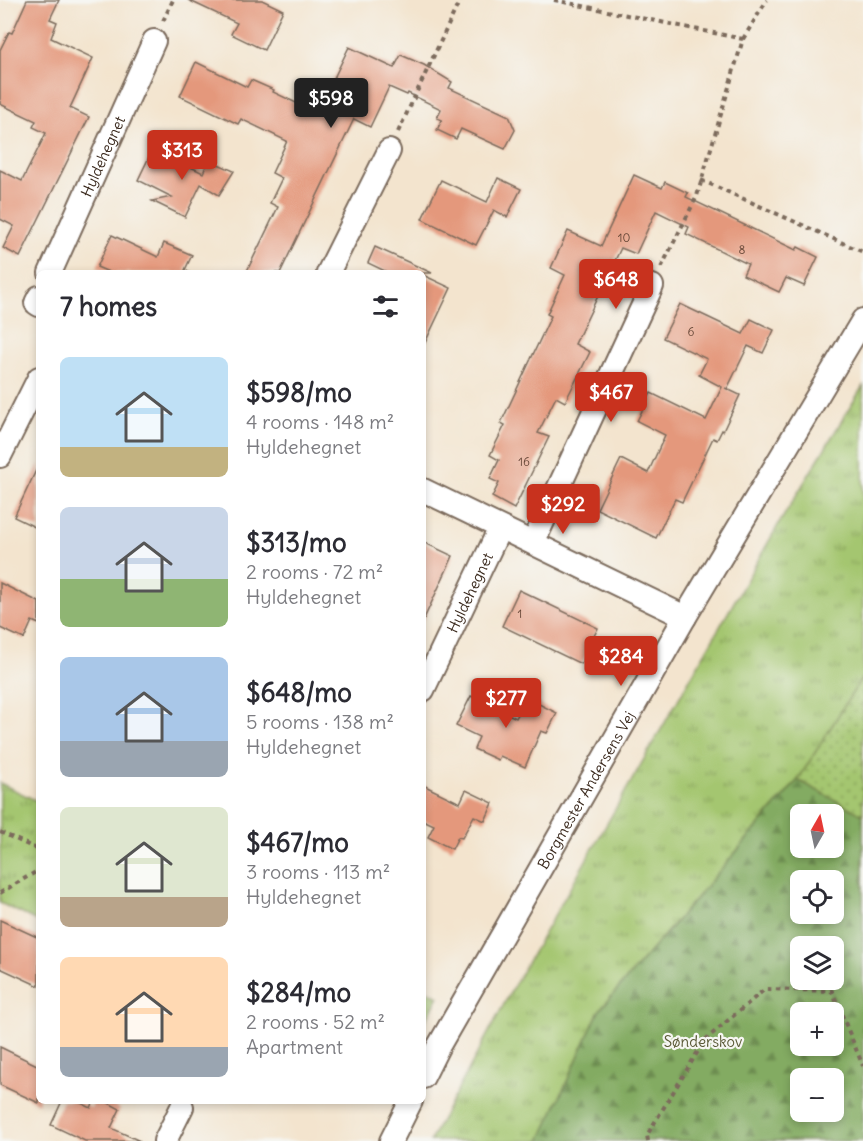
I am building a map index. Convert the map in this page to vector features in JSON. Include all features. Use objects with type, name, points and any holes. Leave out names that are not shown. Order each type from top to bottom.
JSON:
[{"type":"street","name":"Hyldehegnet","points":[[51,270],[154,41]]},
{"type":"street","points":[[330,270],[389,151]]},
{"type":"street","points":[[532,543],[652,286]]},
{"type":"street","name":"Borgmester Andersens Vej","points":[[426,1071],[685,617],[863,320]]},
{"type":"street","points":[[0,456],[36,384]]},
{"type":"street","points":[[426,491],[685,617]]},
{"type":"street","name":"Hyldehegnet","points":[[426,684],[500,528]]},
{"type":"street","points":[[391,1141],[410,1104]]},
{"type":"street","points":[[165,1141],[182,1107]]},
{"type":"path","points":[[389,151],[460,0]]},
{"type":"path","points":[[554,0],[743,39]]},
{"type":"path","points":[[652,286],[697,196],[743,39],[767,0]]},
{"type":"path","points":[[701,180],[863,252]]},
{"type":"path","points":[[0,832],[36,849]]},
{"type":"path","points":[[0,893],[36,872]]},
{"type":"path","points":[[648,1141],[647,1135],[705,1040],[765,989],[832,991],[863,1066]]},
{"type":"green space","points":[[863,386],[863,676],[798,780],[599,1011],[540,1141],[430,1141],[511,991],[780,522]]},
{"type":"green space","points":[[863,676],[863,815],[798,780]]},
{"type":"green space","name":"Sønderskov","points":[[798,780],[843,804],[790,804],[790,858],[844,858],[844,805],[863,815],[863,1141],[540,1141],[599,1011]]},
{"type":"green space","points":[[0,783],[36,801],[36,921],[0,903]]},
{"type":"green space","points":[[426,990],[439,996],[426,1020]]},
{"type":"building","points":[[27,0],[59,0],[50,19],[57,22],[51,38],[93,58],[70,108],[89,117],[20,257],[3,248],[14,226],[0,219],[0,170],[22,181],[46,133],[33,127],[36,121],[0,104],[0,50],[9,32],[12,33]]},
{"type":"building","points":[[188,0],[262,0],[283,10],[264,50],[231,34],[237,23]]},
{"type":"building","points":[[349,47],[394,68],[401,55],[424,65],[452,82],[449,88],[509,116],[515,130],[505,149],[461,129],[456,139],[437,130],[442,120],[437,118],[441,109],[408,93],[407,95],[389,87],[370,127],[354,119],[281,270],[247,270],[278,207],[270,203],[282,178],[272,173],[287,141],[241,119],[238,124],[180,96],[196,62],[247,87],[251,80],[315,112],[318,111]]},
{"type":"building","points":[[153,149],[203,173],[209,160],[234,171],[219,195],[201,184],[185,217],[152,201],[172,197],[138,180]]},
{"type":"building","points":[[634,175],[662,188],[665,182],[688,193],[686,197],[796,250],[798,247],[818,257],[804,286],[786,278],[779,292],[743,275],[748,264],[686,234],[689,227],[656,211],[636,254],[621,248],[575,344],[590,352],[565,402],[556,397],[538,433],[549,437],[514,509],[492,497],[499,483],[490,479],[499,460],[490,455],[505,425],[501,423],[551,316],[547,314],[565,275],[551,268],[568,231],[601,246]]},
{"type":"building","points":[[498,178],[521,189],[507,217],[494,210],[476,245],[422,219],[441,180],[487,202]]},
{"type":"building","points":[[112,235],[158,257],[164,243],[192,255],[185,270],[104,270],[97,267]]},
{"type":"building","points":[[375,247],[425,270],[383,270],[368,263]]},
{"type":"building","points":[[426,276],[451,288],[426,341]]},
{"type":"building","points":[[680,304],[743,334],[751,319],[774,330],[763,353],[748,346],[727,389],[740,395],[723,431],[717,440],[713,438],[682,502],[675,499],[656,538],[597,509],[621,459],[648,473],[665,435],[637,421],[651,393],[706,420],[722,387],[699,375],[707,359],[663,338]]},
{"type":"building","points":[[36,470],[36,528],[14,517]]},
{"type":"building","points":[[426,543],[453,556],[426,614]]},
{"type":"building","points":[[0,583],[36,601],[36,623],[32,621],[24,639],[0,628]]},
{"type":"building","points":[[519,590],[598,628],[581,664],[502,626]]},
{"type":"building","points":[[471,696],[516,718],[527,698],[557,713],[547,733],[541,731],[525,767],[500,756],[498,760],[474,749],[479,737],[456,726]]},
{"type":"building","points":[[426,786],[460,803],[466,790],[493,803],[485,821],[474,816],[462,838],[458,837],[452,849],[428,837],[434,825],[426,821]]},
{"type":"building","points":[[0,920],[36,937],[36,985],[0,968]]},
{"type":"building","points":[[0,1047],[36,1065],[36,1102],[0,1085]]},
{"type":"building","points":[[61,1104],[83,1104],[91,1108],[93,1104],[111,1104],[120,1109],[111,1128],[140,1141],[85,1141],[51,1125]]}]
